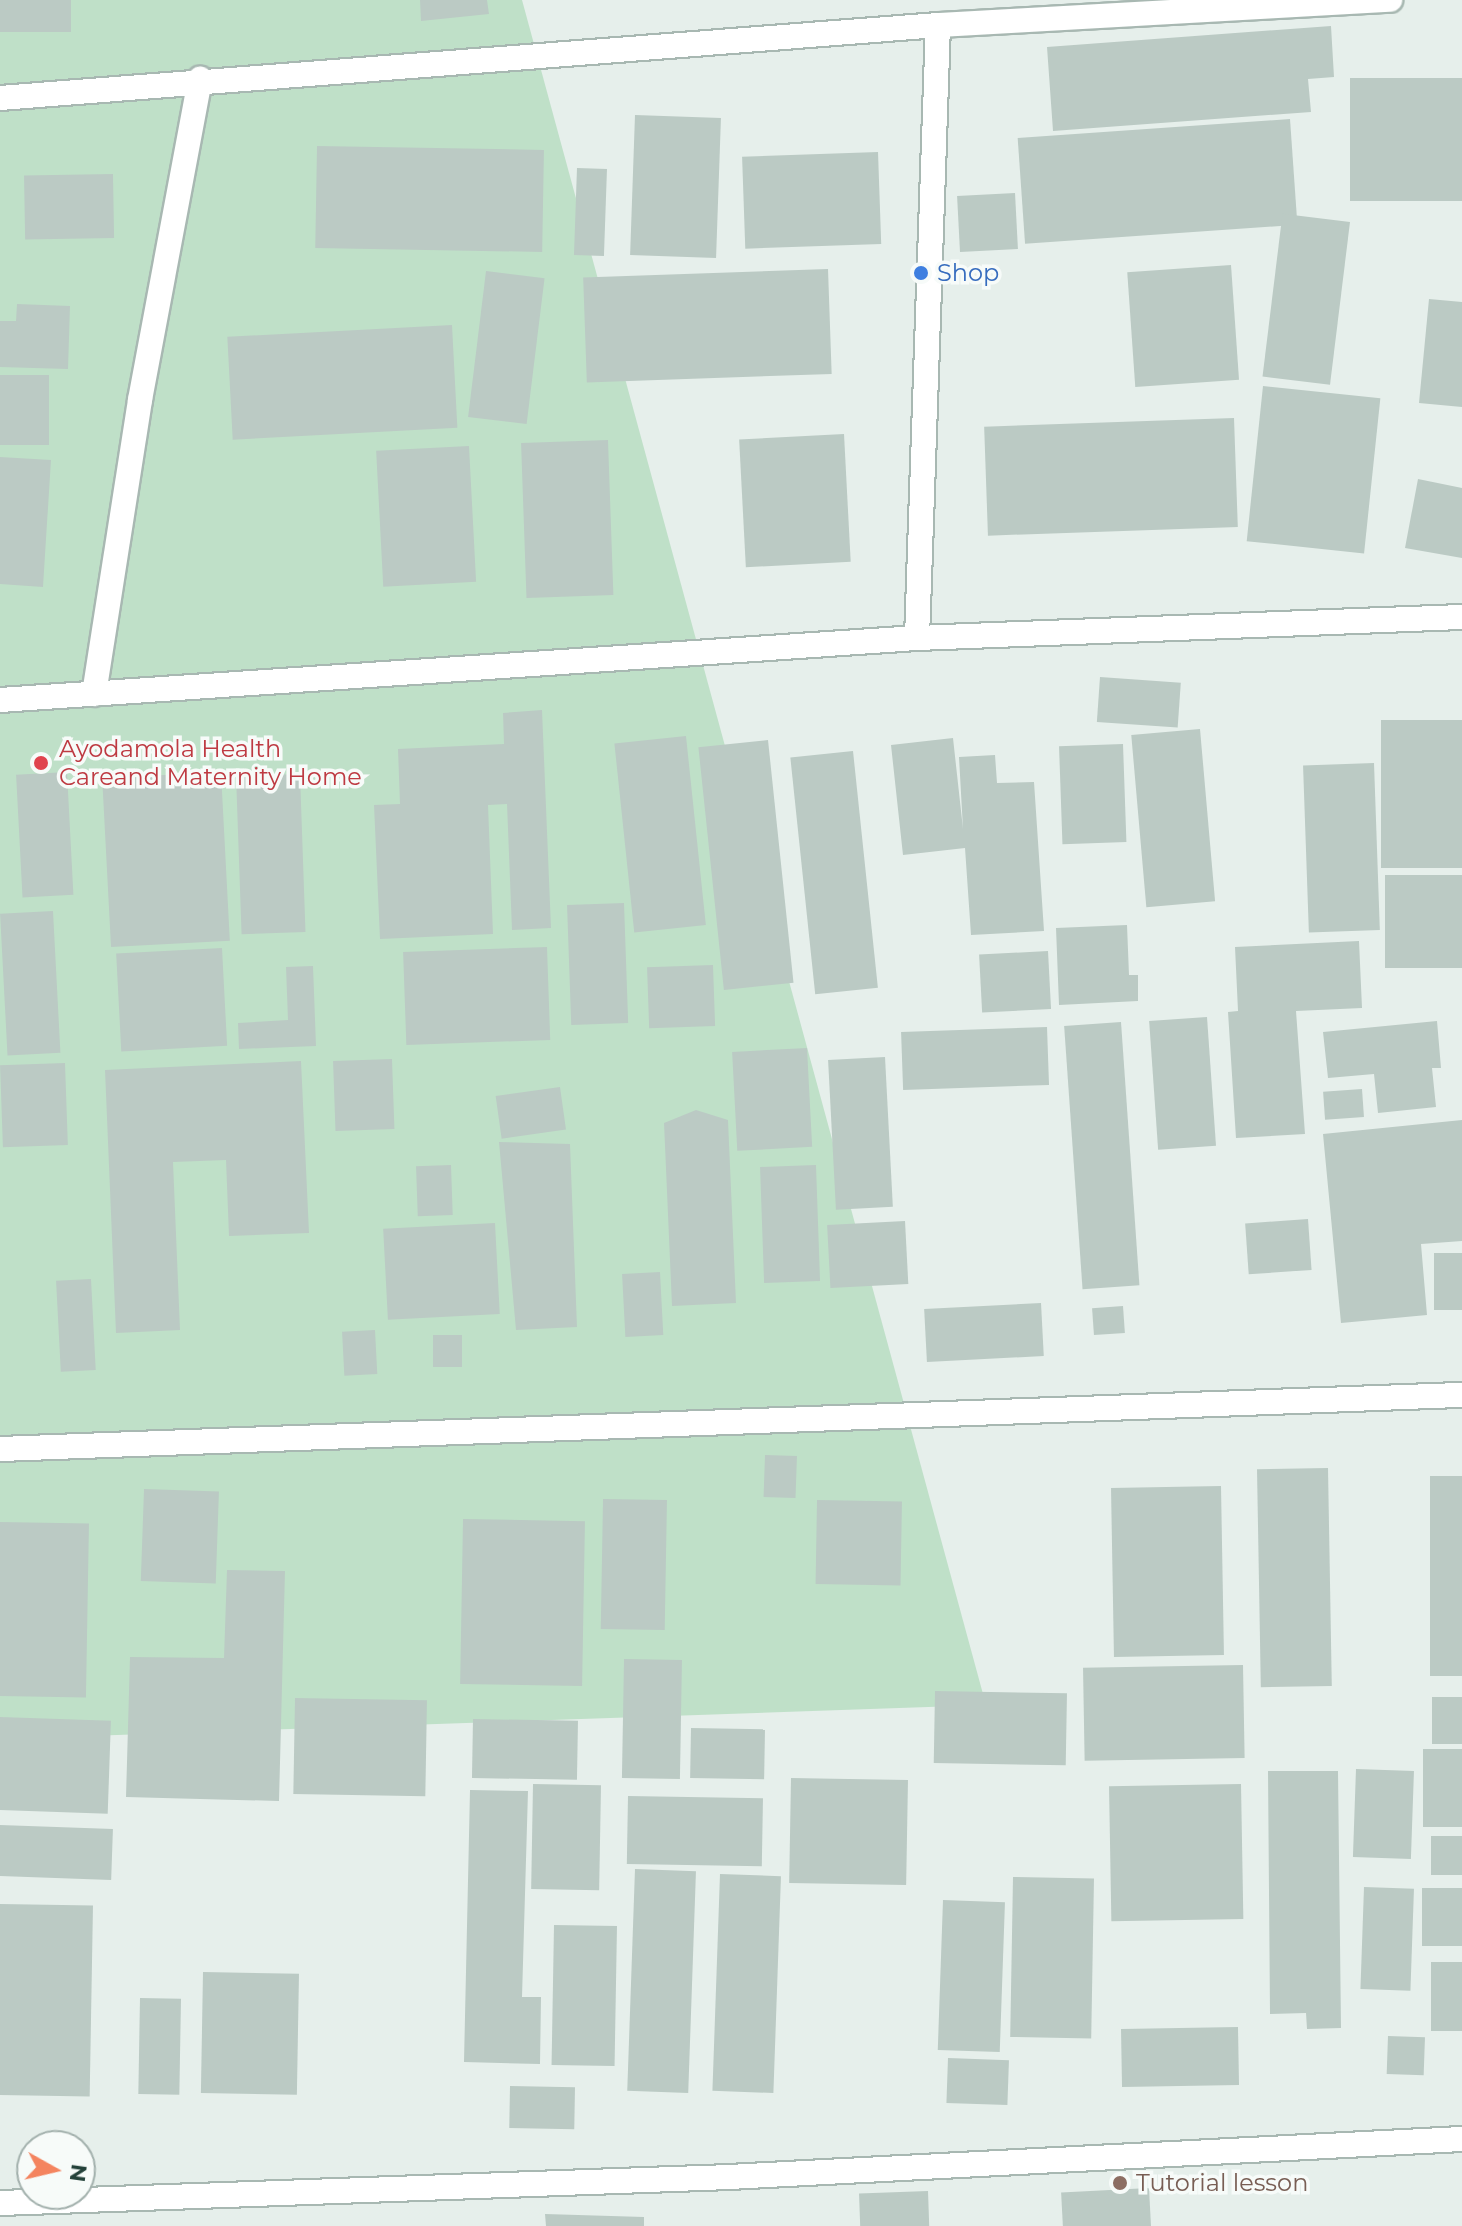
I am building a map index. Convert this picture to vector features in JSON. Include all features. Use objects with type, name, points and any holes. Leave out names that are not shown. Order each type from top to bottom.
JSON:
[{"type":"street","points":[[0,98],[200,79],[938,25],[1390,0]]},
{"type":"street","points":[[917,638],[938,25]]},
{"type":"street","points":[[94,694],[140,400],[200,79]]},
{"type":"street","points":[[0,700],[917,638],[1462,617]]},
{"type":"street","points":[[0,1449],[1462,1395]]},
{"type":"street","points":[[0,2203],[729,2177],[1462,2139]]},
{"type":"green space","points":[[0,0],[522,0],[986,1705],[0,1739]]},
{"type":"building","points":[[0,0],[71,0],[71,32],[0,32]]},
{"type":"building","points":[[420,0],[487,0],[489,14],[421,21]]},
{"type":"building","points":[[1331,26],[1334,77],[1308,79],[1311,112],[1053,131],[1047,47]]},
{"type":"building","points":[[1350,78],[1462,78],[1462,201],[1350,201]]},
{"type":"building","points":[[635,115],[721,118],[716,258],[630,255]]},
{"type":"building","points":[[1290,119],[1297,225],[1025,244],[1018,138]]},
{"type":"building","points":[[317,146],[544,150],[542,252],[315,248]]},
{"type":"building","points":[[878,152],[881,244],[745,249],[742,157]]},
{"type":"building","points":[[577,168],[607,169],[604,256],[574,255]]},
{"type":"building","points":[[113,174],[114,238],[25,240],[24,176]]},
{"type":"building","points":[[1015,193],[1018,249],[960,252],[957,196]]},
{"type":"building","points":[[1283,214],[1350,222],[1330,385],[1263,376]]},
{"type":"building","points":[[1231,265],[1239,380],[1135,387],[1127,272]]},
{"type":"building","points":[[828,269],[832,374],[587,382],[583,278]]},
{"type":"building","points":[[486,271],[545,278],[527,424],[468,417]]},
{"type":"building","points":[[1429,299],[1462,302],[1462,407],[1419,403]]},
{"type":"building","points":[[17,304],[70,306],[68,369],[0,367],[0,321],[16,321]]},
{"type":"building","points":[[452,325],[457,428],[233,440],[227,337]]},
{"type":"building","points":[[0,375],[49,375],[49,445],[0,445]]},
{"type":"building","points":[[1263,386],[1380,398],[1364,553],[1247,541]]},
{"type":"building","points":[[1234,418],[1238,527],[988,536],[984,427]]},
{"type":"building","points":[[844,434],[851,562],[746,567],[739,439]]},
{"type":"building","points":[[608,440],[613,595],[526,598],[521,443]]},
{"type":"building","points":[[469,446],[476,582],[383,587],[376,451]]},
{"type":"building","points":[[0,457],[51,460],[43,587],[0,584]]},
{"type":"building","points":[[1418,479],[1462,488],[1462,558],[1405,548]]},
{"type":"building","points":[[1100,677],[1181,683],[1178,728],[1097,722]]},
{"type":"building","points":[[542,710],[551,928],[512,930],[507,804],[488,805],[493,934],[380,939],[374,805],[400,804],[398,749],[504,744],[503,713]]},
{"type":"building","points":[[1381,720],[1462,720],[1462,868],[1381,868]]},
{"type":"building","points":[[1200,729],[1215,901],[1146,907],[1131,735]]},
{"type":"building","points":[[686,736],[706,925],[634,932],[614,744]]},
{"type":"building","points":[[953,738],[963,829],[959,757],[995,755],[997,783],[1034,782],[1044,931],[971,935],[965,848],[903,855],[891,745]]},
{"type":"building","points":[[768,740],[794,983],[724,990],[698,747]]},
{"type":"building","points":[[1123,744],[1126,842],[1062,844],[1059,746]]},
{"type":"building","points":[[853,751],[878,988],[815,994],[790,758]]},
{"type":"building","points":[[1374,763],[1380,930],[1309,932],[1303,765]]},
{"type":"building","points":[[67,772],[73,895],[23,898],[16,775]]},
{"type":"building","points":[[221,772],[230,941],[111,947],[102,778]]},
{"type":"building","points":[[300,774],[306,932],[242,934],[236,776]]},
{"type":"building","points":[[1385,875],[1462,875],[1462,968],[1385,968]]},
{"type":"building","points":[[624,903],[628,1023],[571,1025],[567,905]]},
{"type":"building","points":[[53,911],[60,1053],[8,1056],[0,914]]},
{"type":"building","points":[[1127,925],[1129,975],[1138,975],[1138,1001],[1059,1005],[1056,928]]},
{"type":"building","points":[[1359,941],[1362,1008],[1296,1011],[1305,1134],[1236,1138],[1228,1012],[1238,1011],[1235,947]]},
{"type":"building","points":[[547,947],[550,1040],[406,1045],[403,952]]},
{"type":"building","points":[[222,948],[227,1046],[121,1051],[116,954]]},
{"type":"building","points":[[1048,951],[1051,1009],[982,1013],[979,955]]},
{"type":"building","points":[[713,965],[715,1026],[649,1028],[647,967]]},
{"type":"building","points":[[313,966],[316,1046],[239,1049],[238,1023],[288,1020],[286,967]]},
{"type":"building","points":[[1207,1017],[1216,1146],[1158,1150],[1149,1021]]},
{"type":"building","points":[[1437,1021],[1441,1068],[1432,1068],[1436,1107],[1378,1113],[1374,1074],[1328,1078],[1323,1032]]},
{"type":"building","points":[[1121,1022],[1139,1285],[1083,1289],[1064,1026]]},
{"type":"building","points":[[1047,1027],[1049,1085],[903,1090],[901,1032]]},
{"type":"building","points":[[807,1048],[812,1147],[737,1151],[732,1052]]},
{"type":"building","points":[[885,1057],[893,1207],[836,1210],[828,1060]]},
{"type":"building","points":[[392,1059],[394,1129],[335,1131],[333,1061]]},
{"type":"building","points":[[301,1061],[309,1233],[229,1236],[226,1160],[173,1162],[180,1330],[116,1333],[105,1070]]},
{"type":"building","points":[[65,1063],[68,1145],[3,1147],[0,1065]]},
{"type":"building","points":[[560,1087],[566,1130],[502,1139],[496,1096]]},
{"type":"building","points":[[1362,1089],[1364,1117],[1325,1120],[1323,1092]]},
{"type":"building","points":[[696,1110],[728,1120],[736,1303],[672,1306],[664,1123]]},
{"type":"building","points":[[1462,1120],[1462,1241],[1421,1244],[1427,1315],[1341,1323],[1323,1134]]},
{"type":"building","points":[[499,1142],[570,1144],[577,1327],[516,1330]]},
{"type":"building","points":[[451,1165],[453,1215],[418,1216],[416,1166]]},
{"type":"building","points":[[816,1165],[820,1281],[764,1283],[760,1167]]},
{"type":"building","points":[[1308,1219],[1312,1270],[1249,1274],[1245,1223]]},
{"type":"building","points":[[905,1221],[908,1284],[830,1288],[827,1225]]},
{"type":"building","points":[[495,1223],[500,1314],[388,1320],[383,1229]]},
{"type":"building","points":[[1434,1253],[1462,1253],[1462,1310],[1434,1310]]},
{"type":"building","points":[[660,1272],[663,1335],[625,1337],[622,1274]]},
{"type":"building","points":[[91,1279],[96,1370],[61,1372],[56,1281]]},
{"type":"building","points":[[1041,1303],[1044,1356],[927,1362],[924,1309]]},
{"type":"building","points":[[1123,1306],[1125,1333],[1094,1335],[1092,1308]]},
{"type":"building","points":[[375,1330],[377,1374],[344,1376],[342,1332]]},
{"type":"building","points":[[433,1335],[462,1335],[462,1367],[433,1367]]},
{"type":"building","points":[[765,1455],[797,1456],[796,1498],[764,1497]]},
{"type":"building","points":[[1328,1468],[1332,1686],[1261,1687],[1257,1469]]},
{"type":"building","points":[[1430,1476],[1462,1476],[1462,1676],[1430,1676]]},
{"type":"building","points":[[1221,1486],[1224,1655],[1114,1657],[1111,1488]]},
{"type":"building","points":[[144,1489],[219,1492],[216,1584],[141,1581]]},
{"type":"building","points":[[603,1499],[667,1500],[665,1630],[601,1629]]},
{"type":"building","points":[[817,1500],[902,1501],[901,1585],[816,1584]]},
{"type":"building","points":[[463,1519],[585,1521],[582,1686],[460,1684]]},
{"type":"building","points":[[0,1522],[89,1524],[86,1698],[0,1696]]},
{"type":"building","points":[[227,1570],[285,1571],[279,1801],[126,1797],[130,1657],[224,1658]]},
{"type":"building","points":[[624,1659],[682,1660],[680,1779],[622,1778]]},
{"type":"building","points":[[1243,1665],[1245,1758],[1085,1761],[1083,1668]]},
{"type":"building","points":[[935,1691],[1067,1693],[1066,1765],[934,1763]]},
{"type":"building","points":[[1432,1697],[1462,1697],[1462,1744],[1432,1744]]},
{"type":"building","points":[[295,1698],[427,1700],[425,1796],[293,1794]]},
{"type":"building","points":[[0,1717],[111,1721],[108,1814],[0,1810]]},
{"type":"building","points":[[473,1719],[578,1721],[577,1780],[472,1778]]},
{"type":"building","points":[[691,1728],[765,1729],[764,1779],[690,1778]]},
{"type":"building","points":[[1423,1749],[1462,1749],[1462,1827],[1423,1827]]},
{"type":"building","points":[[1356,1769],[1414,1771],[1411,1859],[1353,1857]]},
{"type":"building","points":[[1268,1771],[1338,1771],[1341,2028],[1307,2029],[1306,2013],[1270,2014]]},
{"type":"building","points":[[791,1778],[908,1780],[906,1885],[789,1883]]},
{"type":"building","points":[[533,1784],[601,1785],[599,1890],[531,1889]]},
{"type":"building","points":[[1241,1784],[1243,1919],[1111,1921],[1109,1786]]},
{"type":"building","points":[[470,1790],[528,1791],[522,1997],[541,1997],[540,2064],[464,2062]]},
{"type":"building","points":[[628,1796],[763,1798],[762,1866],[627,1864]]},
{"type":"building","points":[[0,1825],[113,1829],[111,1880],[0,1876]]},
{"type":"building","points":[[1431,1836],[1462,1836],[1462,1875],[1431,1875]]},
{"type":"building","points":[[635,1869],[696,1871],[688,2093],[627,2091]]},
{"type":"building","points":[[720,1874],[781,1876],[773,2093],[712,2091]]},
{"type":"building","points":[[1013,1877],[1094,1878],[1091,2038],[1010,2037]]},
{"type":"building","points":[[1364,1887],[1414,1889],[1410,1991],[1360,1989]]},
{"type":"building","points":[[1422,1888],[1462,1888],[1462,1946],[1422,1946]]},
{"type":"building","points":[[943,1900],[1005,1902],[1000,2052],[938,2050]]},
{"type":"building","points":[[0,1904],[93,1906],[90,2097],[0,2095]]},
{"type":"building","points":[[554,1925],[617,1926],[615,2066],[552,2065]]},
{"type":"building","points":[[1431,1962],[1462,1962],[1462,2031],[1431,2031]]},
{"type":"building","points":[[203,1972],[299,1974],[297,2095],[201,2093]]},
{"type":"building","points":[[140,1998],[181,1999],[179,2095],[138,2094]]},
{"type":"building","points":[[1238,2027],[1239,2085],[1122,2087],[1121,2029]]},
{"type":"building","points":[[1388,2036],[1425,2037],[1424,2075],[1387,2074]]},
{"type":"building","points":[[948,2058],[1009,2060],[1007,2105],[946,2103]]},
{"type":"building","points":[[510,2086],[575,2087],[574,2129],[509,2128]]},
{"type":"building","points":[[1149,2188],[1151,2226],[1063,2226],[1061,2193]]},
{"type":"building","points":[[928,2191],[929,2226],[860,2226],[859,2193]]},
{"type":"building","points":[[545,2214],[644,2217],[644,2226],[546,2226]]},
{"type":"place","name":"Shop","points":[[921,273]]},
{"type":"place","name":"Ayodamola Health Careand Maternity Home","points":[[41,763]]},
{"type":"place","name":"Tutorial lesson","points":[[1120,2183]]}]
